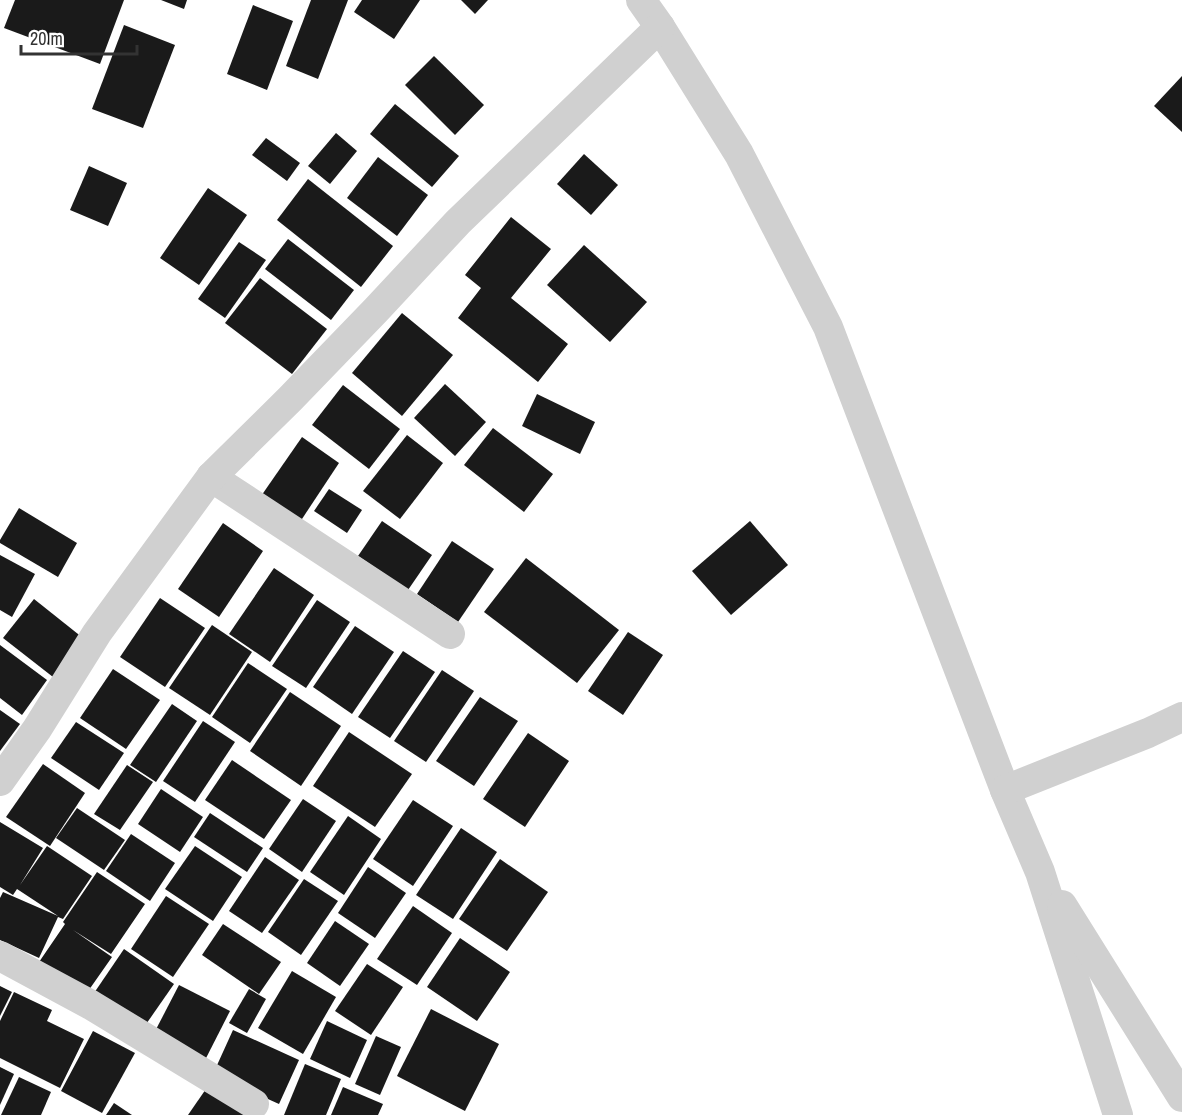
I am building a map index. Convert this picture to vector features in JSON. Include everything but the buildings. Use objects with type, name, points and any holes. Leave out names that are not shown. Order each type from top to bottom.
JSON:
[{"type":"street","points":[[641,0],[739,154],[828,327],[1005,790],[1040,872],[1118,1115]]},
{"type":"street","points":[[0,781],[37,729],[97,633],[211,477],[345,342],[458,222],[660,27]]},
{"type":"street","points":[[211,477],[450,634]]},
{"type":"street","points":[[1005,790],[1182,717]]},
{"type":"street","points":[[1040,872],[1182,1097]]},
{"type":"street","points":[[0,956],[91,1005],[254,1104]]}]
